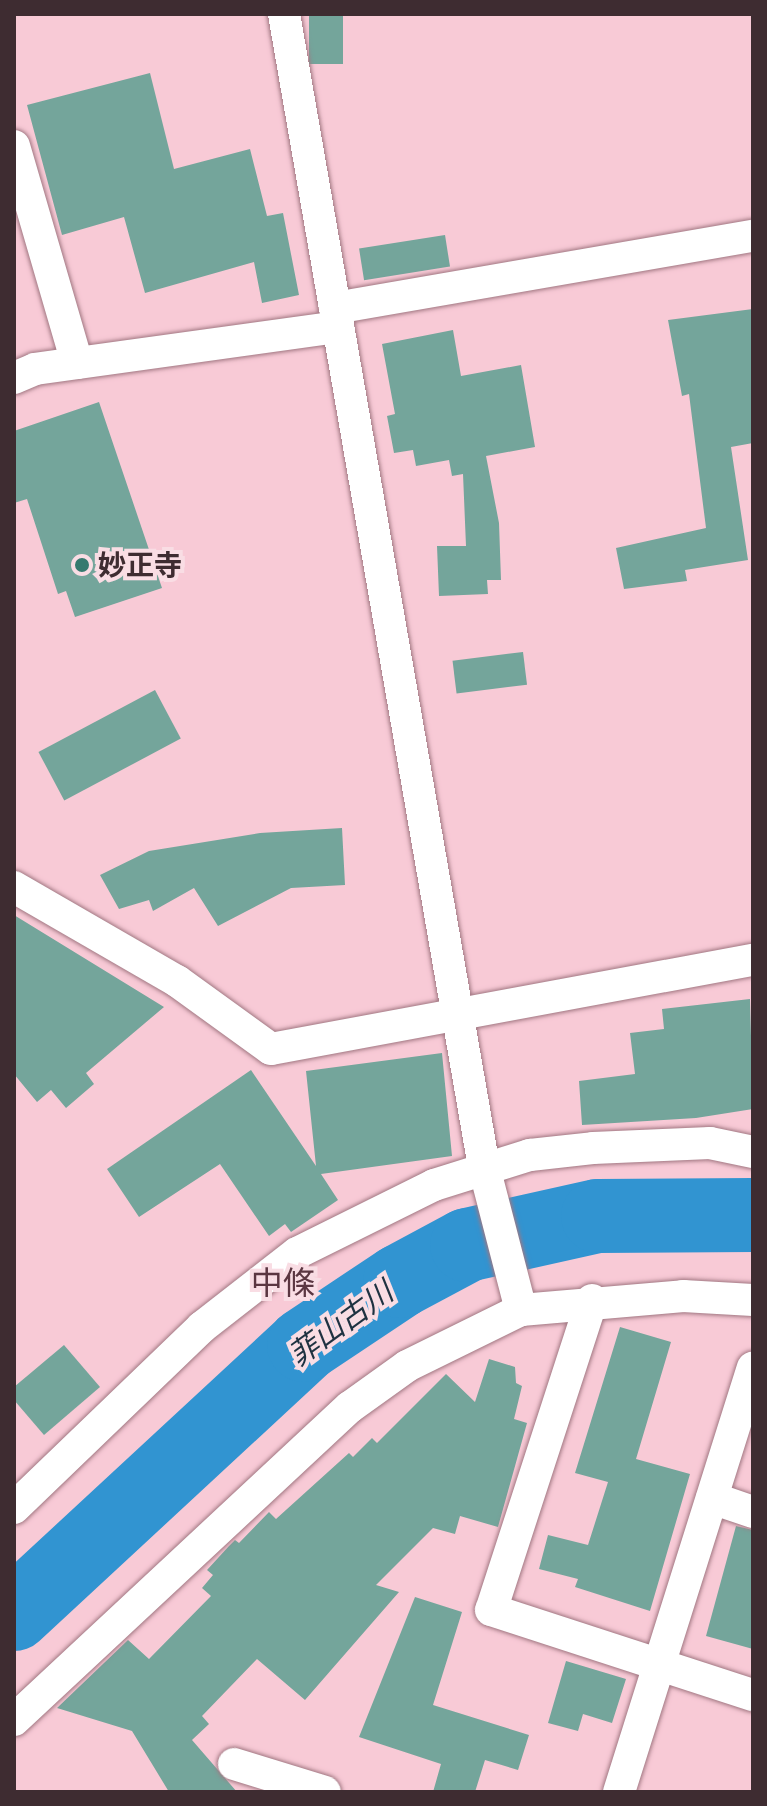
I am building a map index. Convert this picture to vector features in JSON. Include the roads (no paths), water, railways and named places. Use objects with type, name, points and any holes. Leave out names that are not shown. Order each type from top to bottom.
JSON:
[{"type":"street","points":[[284,14],[486,1175],[519,1304]]},
{"type":"street","points":[[14,146],[77,363]]},
{"type":"street","points":[[14,378],[35,369],[336,318],[753,236]]},
{"type":"street","points":[[14,887],[177,981],[271,1049],[753,960]]},
{"type":"street","points":[[14,1508],[202,1327],[297,1253],[434,1185],[593,1148],[710,1143],[753,1152]]},
{"type":"street","points":[[14,1720],[350,1407],[407,1366],[519,1304],[683,1296],[753,1300]]},
{"type":"street","points":[[592,1300],[491,1610],[753,1695]]},
{"type":"street","points":[[619,1792],[753,1368]]},
{"type":"street","points":[[712,1498],[753,1512]]},
{"type":"street","points":[[234,1764],[325,1792]]},
{"type":"waterway","name":"菲山古川","points":[[14,1614],[304,1345],[400,1281],[467,1245],[598,1216],[753,1215]]},
{"type":"place","name":"妙正寺","points":[[82,565]]},
{"type":"district","name":"中條","points":[[283,1283]]}]
